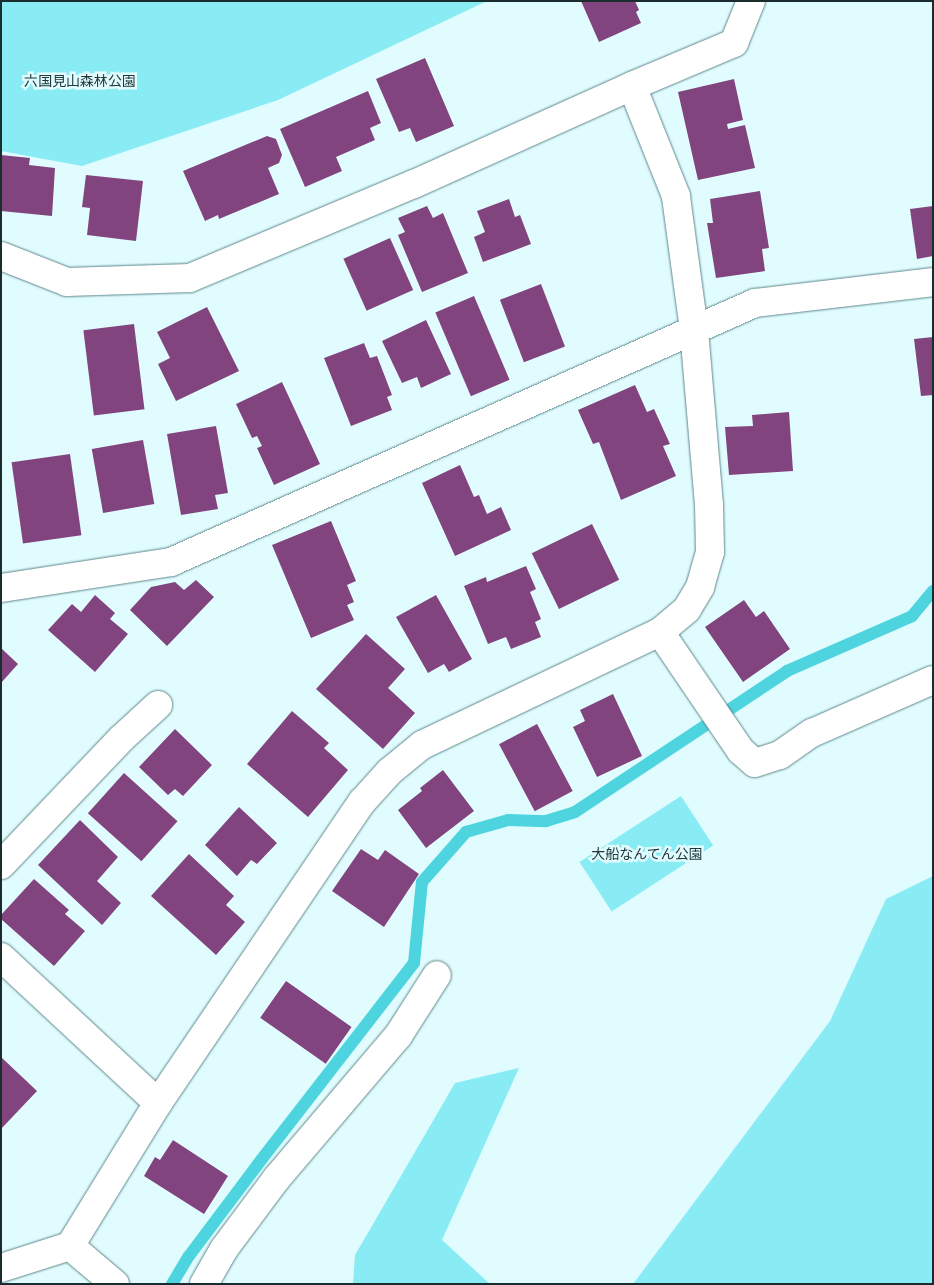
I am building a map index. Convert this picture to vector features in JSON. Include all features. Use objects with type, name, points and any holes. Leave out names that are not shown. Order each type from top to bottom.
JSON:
[{"type":"street","points":[[1,256],[67,282],[190,278],[414,184],[632,86],[734,44],[751,1]]},
{"type":"street","points":[[1,1268],[70,1246],[158,1104],[362,802],[389,772],[422,745],[660,632],[687,610],[700,586],[710,552],[709,505],[694,330],[676,196],[632,86]]},
{"type":"street","points":[[1,588],[171,562],[755,302],[933,282]]},
{"type":"street","points":[[660,632],[741,751],[755,763],[780,755],[812,733],[933,680]]},
{"type":"street","points":[[1,865],[122,738],[158,705]]},
{"type":"street","points":[[1,957],[158,1104]]},
{"type":"street","points":[[204,1284],[224,1249],[277,1178],[398,1036],[437,975]]},
{"type":"street","points":[[70,1246],[116,1284]]},
{"type":"green space","name":"六国見山森林公園","points":[[1,1],[487,1],[278,100],[82,166],[1,151]]},
{"type":"green space","name":"大船なんてん公園","points":[[681,796],[713,845],[612,911],[580,862]]},
{"type":"green space","points":[[933,876],[933,1284],[633,1284],[830,1021],[886,899]]},
{"type":"green space","points":[[519,1068],[442,1240],[490,1284],[353,1284],[355,1255],[455,1083]]},
{"type":"building","points":[[581,1],[635,1],[639,10],[636,12],[641,23],[599,42]]},
{"type":"building","points":[[425,58],[454,126],[416,142],[410,128],[399,132],[376,79]]},
{"type":"building","points":[[734,79],[743,120],[727,124],[728,129],[745,125],[755,168],[698,180],[678,92]]},
{"type":"building","points":[[368,91],[381,123],[370,128],[375,140],[336,157],[342,171],[305,187],[280,129]]},
{"type":"building","points":[[267,136],[276,139],[282,155],[279,163],[268,168],[279,194],[219,219],[218,215],[205,221],[183,171]]},
{"type":"building","points":[[1,155],[30,158],[29,165],[55,168],[52,216],[1,211]]},
{"type":"building","points":[[86,175],[143,181],[136,241],[87,235],[90,208],[82,207]]},
{"type":"building","points":[[760,191],[769,248],[762,249],[765,271],[716,278],[707,223],[713,223],[710,199]]},
{"type":"building","points":[[509,199],[515,217],[520,215],[531,244],[483,262],[474,237],[485,232],[477,211]]},
{"type":"building","points":[[427,206],[433,218],[443,213],[468,273],[422,292],[398,235],[405,232],[398,218]]},
{"type":"building","points":[[933,206],[933,256],[917,259],[910,209]]},
{"type":"building","points":[[390,238],[413,290],[367,311],[343,259]]},
{"type":"building","points":[[541,284],[565,347],[524,362],[500,300]]},
{"type":"building","points":[[474,296],[510,380],[471,396],[435,312]]},
{"type":"building","points":[[207,307],[239,371],[176,401],[158,364],[170,358],[157,332]]},
{"type":"building","points":[[426,320],[451,374],[421,388],[417,377],[402,383],[382,341]]},
{"type":"building","points":[[134,324],[144,409],[94,416],[83,330]]},
{"type":"building","points":[[933,337],[933,395],[921,396],[914,339]]},
{"type":"building","points":[[364,343],[370,358],[377,356],[392,395],[387,397],[392,410],[351,426],[324,358]]},
{"type":"building","points":[[282,382],[320,464],[274,485],[257,448],[262,446],[257,436],[252,438],[236,404]]},
{"type":"building","points":[[635,385],[647,412],[654,409],[670,444],[663,446],[676,476],[621,500],[599,442],[593,444],[578,410]]},
{"type":"building","points":[[789,412],[793,471],[729,475],[725,427],[753,426],[752,415]]},
{"type":"building","points":[[216,426],[228,493],[215,495],[218,509],[181,515],[167,434]]},
{"type":"building","points":[[143,440],[154,504],[103,513],[92,449]]},
{"type":"building","points":[[70,454],[81,535],[23,543],[12,462]]},
{"type":"building","points":[[460,465],[474,497],[479,495],[487,514],[501,507],[511,530],[455,556],[422,483]]},
{"type":"building","points":[[331,521],[356,581],[347,585],[354,602],[347,605],[354,620],[311,638],[272,545]]},
{"type":"building","points":[[592,524],[619,580],[559,609],[532,553]]},
{"type":"building","points":[[526,566],[536,589],[530,592],[541,619],[535,622],[541,637],[511,649],[506,637],[488,644],[464,586],[486,577],[487,582]]},
{"type":"building","points":[[196,580],[214,597],[167,646],[130,610],[151,587],[175,582],[184,590]]},
{"type":"building","points":[[95,595],[115,613],[110,619],[128,634],[95,672],[48,630],[72,604],[81,612]]},
{"type":"building","points":[[436,595],[472,659],[449,672],[444,664],[428,673],[396,617]]},
{"type":"building","points":[[744,600],[756,617],[764,611],[790,649],[743,682],[705,627]]},
{"type":"building","points":[[366,634],[405,669],[388,688],[415,713],[383,749],[316,689]]},
{"type":"building","points":[[1,648],[18,664],[1,683]]},
{"type":"building","points":[[613,694],[642,756],[597,777],[573,727],[585,721],[580,710]]},
{"type":"building","points":[[292,711],[329,743],[324,748],[348,770],[308,817],[247,764]]},
{"type":"building","points":[[537,724],[573,791],[535,811],[499,744]]},
{"type":"building","points":[[175,729],[212,765],[183,796],[175,789],[168,795],[139,767]]},
{"type":"building","points":[[443,770],[474,811],[426,848],[398,810],[422,791],[420,788]]},
{"type":"building","points":[[124,773],[178,821],[141,861],[88,813]]},
{"type":"building","points":[[239,807],[277,843],[257,864],[251,860],[237,876],[205,845]]},
{"type":"building","points":[[80,820],[118,857],[97,881],[121,903],[102,925],[38,865]]},
{"type":"building","points":[[361,849],[378,860],[385,850],[419,874],[384,927],[332,891]]},
{"type":"building","points":[[189,854],[234,896],[226,905],[245,922],[216,955],[151,896]]},
{"type":"building","points":[[34,879],[69,910],[65,914],[85,931],[54,966],[1,919],[1,915]]},
{"type":"building","points":[[286,981],[352,1027],[326,1064],[260,1018]]},
{"type":"building","points":[[1,1057],[37,1091],[1,1129]]},
{"type":"building","points":[[173,1140],[228,1176],[204,1214],[144,1176],[155,1157],[160,1160]]},
{"type":"waterway","points":[[172,1284],[189,1256],[258,1164],[414,963],[422,882],[466,832],[508,820],[546,821],[575,812],[787,671],[912,616],[933,591]]}]
